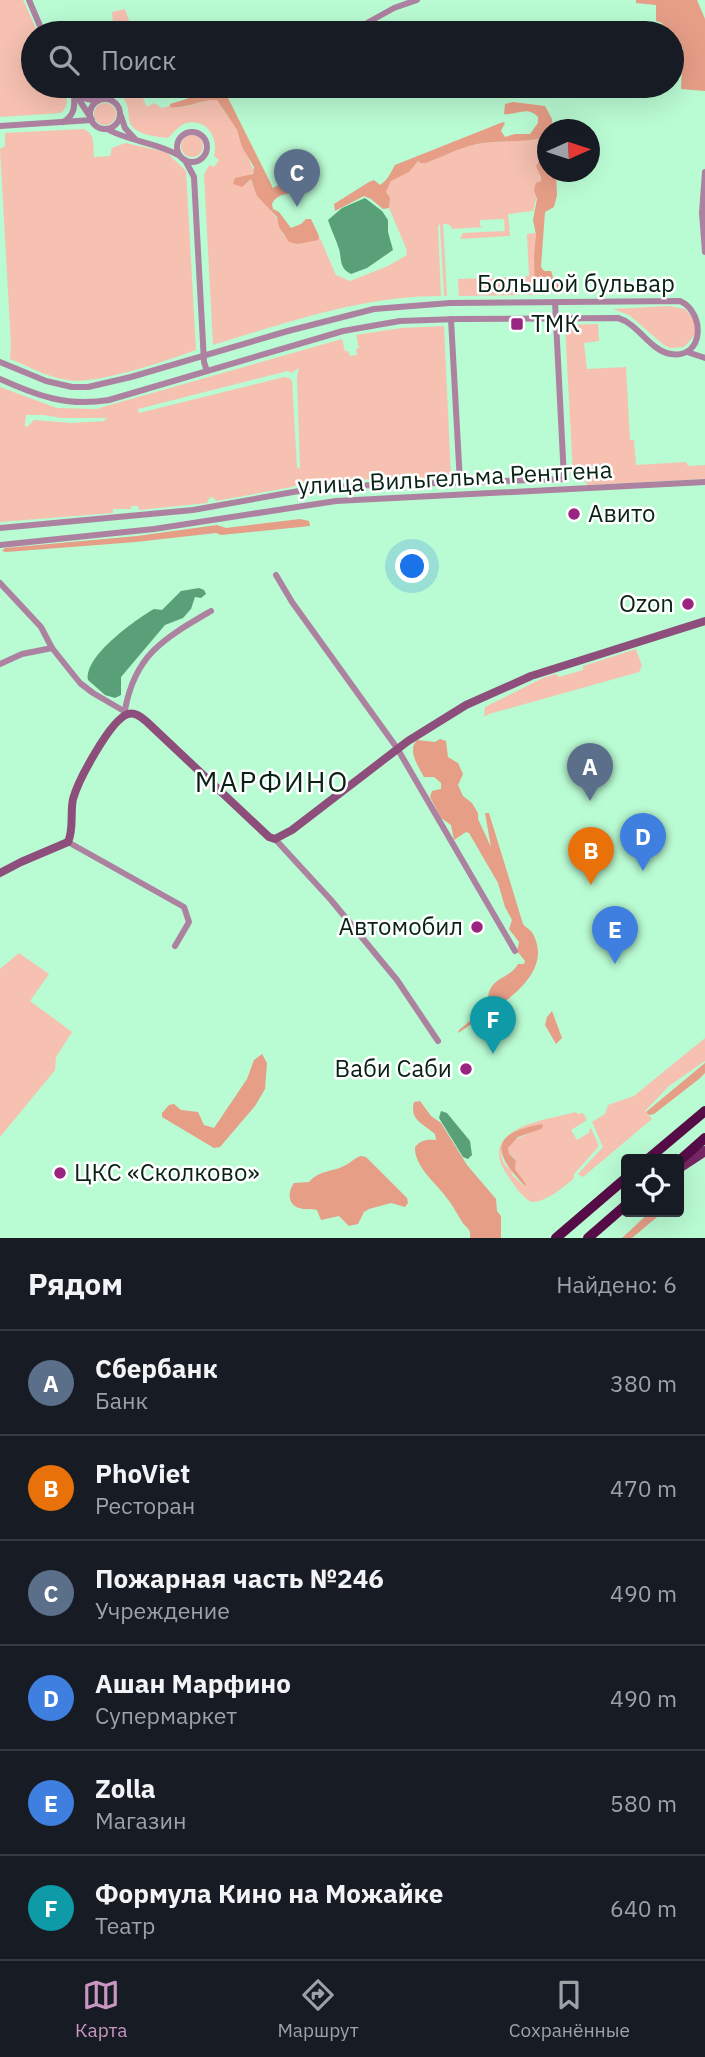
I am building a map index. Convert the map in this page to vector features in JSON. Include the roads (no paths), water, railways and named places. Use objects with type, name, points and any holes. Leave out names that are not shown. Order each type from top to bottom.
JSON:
[{"type":"highway","points":[[654,1154],[705,1111]]},
{"type":"highway","points":[[684,1157],[705,1140]]},
{"type":"highway","points":[[557,1237],[621,1182]]},
{"type":"highway","points":[[588,1238],[621,1210]]},
{"type":"main road","points":[[684,1165],[705,1151]]},
{"type":"street","points":[[29,0],[38,21]]},
{"type":"street","points":[[367,21],[392,5],[417,0]]},
{"type":"street","points":[[62,122],[74,111],[72,98]]},
{"type":"street","points":[[77,98],[99,127],[136,140],[162,145],[194,162],[202,158]]},
{"type":"street","points":[[83,98],[97,101],[104,99],[117,105],[125,128],[136,140]]},
{"type":"street","points":[[91,119],[91,110],[97,101]]},
{"type":"street","points":[[107,129],[117,123],[120,112]]},
{"type":"street","points":[[0,126],[91,119]]},
{"type":"street","points":[[162,145],[179,140],[189,132],[201,134],[208,146],[194,177],[206,371]]},
{"type":"street","points":[[179,140],[178,149],[194,177]]},
{"type":"street","points":[[705,172],[702,228],[705,252]]},
{"type":"street","name":"Большой бульвар","points":[[0,362],[60,385],[88,387],[374,309],[405,305],[680,301],[688,304],[701,320],[701,335],[696,345],[677,355],[663,352],[632,324],[618,318],[451,319],[400,321],[352,329],[109,400],[86,404],[65,402],[0,379]]},
{"type":"street","points":[[555,302],[555,318]]},
{"type":"street","points":[[696,312],[705,319]]},
{"type":"street","name":"улица Вильгельма Рентгена","points":[[0,528],[193,510],[326,488],[564,479],[555,318]]},
{"type":"street","points":[[451,319],[460,483]]},
{"type":"street","points":[[687,352],[705,358]]},
{"type":"street","points":[[24,389],[29,374]]},
{"type":"street","name":"улица Вильгельма Рентгена","points":[[0,545],[154,529],[336,501],[705,482]]},
{"type":"street","points":[[276,575],[292,602],[397,748],[515,951]]},
{"type":"street","points":[[0,583],[41,627],[52,648],[80,683],[93,693],[147,722],[269,837],[275,839],[331,900],[397,980],[438,1041]]},
{"type":"street","points":[[68,842],[76,789],[101,744],[127,712],[129,691],[145,658],[174,632],[211,611]]},
{"type":"street","points":[[275,839],[292,830],[397,748],[466,705],[531,677],[705,621]]},
{"type":"street","points":[[0,664],[22,654],[52,648]]},
{"type":"street","points":[[0,873],[68,842]]},
{"type":"street","points":[[68,842],[184,907],[189,922],[175,946]]},
{"type":"place","name":"Пожарная часть №246","points":[[297,207]]},
{"type":"place","name":"ТМК","points":[[517,324]]},
{"type":"place","name":"Авито","points":[[574,514]]},
{"type":"place","name":"Ozon","points":[[688,604]]},
{"type":"place","name":"Сбербанк","points":[[590,801]]},
{"type":"place","name":"Ашан Марфино","points":[[643,871]]},
{"type":"place","name":"PhoViet","points":[[591,885]]},
{"type":"place","name":"Автомобил","points":[[477,927]]},
{"type":"place","name":"Zolla","points":[[615,964]]},
{"type":"place","name":"Формула Кино на Можайке","points":[[493,1054]]},
{"type":"place","name":"Ваби Саби","points":[[466,1069]]},
{"type":"place","name":"ЦКС «Сколково»","points":[[60,1173]]},
{"type":"district","name":"МАРФИНО","points":[[272,782]]}]
